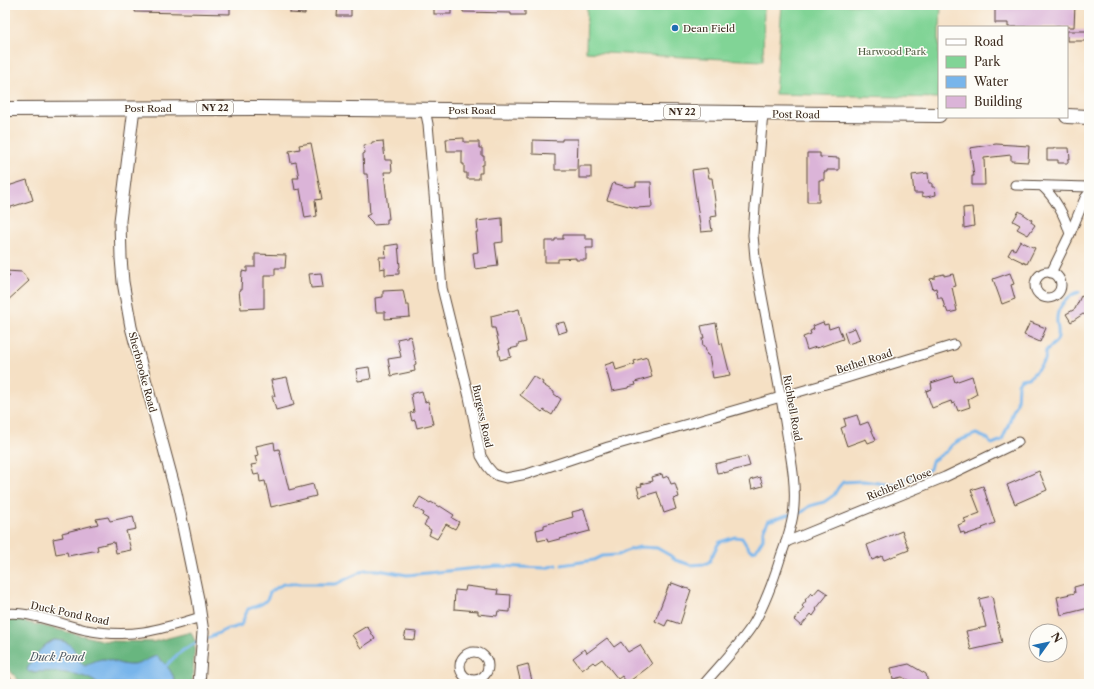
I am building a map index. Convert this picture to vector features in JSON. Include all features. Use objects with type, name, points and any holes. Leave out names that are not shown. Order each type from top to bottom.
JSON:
[{"type":"main road","name":"Post Road","points":[[5,109],[256,108],[938,115]]},
{"type":"main road","points":[[1068,116],[1089,117]]},
{"type":"street","name":"Sherbrooke Road","points":[[134,108],[120,221],[123,282],[132,327],[176,493],[201,617],[203,646],[199,684]]},
{"type":"street","name":"Burgess Road","points":[[425,110],[428,124],[442,288],[469,397],[480,456],[493,473],[506,478],[527,474],[608,447],[781,397]]},
{"type":"street","name":"Richbell Road","points":[[704,684],[741,641],[754,623],[771,586],[786,542],[794,506],[795,488],[781,397],[755,258],[753,235],[763,113]]},
{"type":"street","points":[[1015,185],[1089,187]]},
{"type":"street","points":[[1042,186],[1053,198],[1068,226],[1070,234]]},
{"type":"street","points":[[1051,273],[1070,234],[1085,198],[1089,193]]},
{"type":"street","name":"Bethel Road","points":[[781,397],[954,345]]},
{"type":"street","name":"Richbell Close","points":[[786,542],[946,477],[1018,442]]},
{"type":"street","name":"Duck Pond Road","points":[[5,614],[18,613],[30,615],[86,630],[118,634],[160,629],[201,617]]},
{"type":"street","points":[[5,681],[8,684]]},
{"type":"green space","name":"Dean Field","points":[[587,5],[764,5],[763,61],[586,52]]},
{"type":"green space","name":"Harwood Park","points":[[782,5],[941,5],[940,26],[938,26],[938,98],[775,94]]},
{"type":"green space","points":[[5,620],[17,620],[105,641],[153,642],[191,632],[195,641],[192,684],[175,684],[175,680],[171,672],[157,656],[133,665],[103,659],[85,666],[80,663],[79,659],[64,641],[55,640],[51,641],[38,652],[28,666],[27,670],[29,672],[75,674],[84,676],[98,684],[22,684],[5,665]]},
{"type":"water","name":"Duck Pond","points":[[55,640],[65,642],[70,645],[80,662],[85,666],[102,659],[133,665],[157,656],[171,672],[175,680],[175,684],[98,684],[84,676],[75,674],[29,672],[27,670],[34,657],[42,648]]},
{"type":"building","points":[[136,5],[230,5],[230,14],[135,12]]},
{"type":"building","points":[[290,5],[305,5],[305,14],[290,13]]},
{"type":"building","points":[[338,5],[351,5],[351,16],[337,16]]},
{"type":"building","points":[[434,5],[451,5],[451,14],[434,14]]},
{"type":"building","points":[[463,5],[525,5],[525,15],[511,15],[511,13],[463,12]]},
{"type":"building","points":[[995,5],[1075,5],[1074,27],[1008,26],[1008,23],[995,23]]},
{"type":"building","points":[[1068,31],[1089,31],[1089,41],[1068,41]]},
{"type":"building","points":[[464,138],[464,142],[479,142],[479,148],[482,148],[484,165],[482,165],[482,173],[479,173],[479,179],[467,179],[467,173],[464,173],[464,164],[462,164],[462,151],[447,151],[446,139]]},
{"type":"building","points":[[562,139],[578,139],[577,170],[555,170],[555,155],[533,154],[533,140],[562,141]]},
{"type":"building","points":[[383,141],[385,160],[391,160],[392,172],[384,172],[389,219],[387,219],[387,224],[373,225],[366,216],[370,214],[367,174],[364,174],[364,145],[372,144],[372,142]]},
{"type":"building","points":[[311,143],[322,199],[315,200],[317,216],[305,218],[300,189],[295,190],[293,178],[299,178],[296,162],[291,163],[289,151],[300,149],[299,145]]},
{"type":"building","points":[[996,144],[1029,146],[1028,162],[1011,161],[1011,155],[984,158],[985,185],[972,185],[972,176],[974,176],[970,148]]},
{"type":"building","points":[[1069,148],[1070,159],[1068,159],[1068,163],[1058,163],[1058,160],[1047,160],[1047,149]]},
{"type":"building","points":[[807,153],[820,153],[820,157],[839,158],[839,170],[827,170],[827,172],[824,172],[824,180],[819,180],[819,202],[807,202]]},
{"type":"building","points":[[579,166],[591,166],[591,178],[579,178]]},
{"type":"building","points":[[707,168],[709,178],[712,178],[717,216],[710,217],[712,231],[701,232],[692,170]]},
{"type":"building","points":[[928,173],[929,183],[932,183],[932,187],[935,187],[936,195],[926,197],[922,196],[922,193],[914,193],[912,175]]},
{"type":"building","points":[[27,180],[33,200],[5,209],[5,187]]},
{"type":"building","points":[[636,182],[651,182],[652,207],[636,208],[607,200],[613,183],[627,187],[636,186]]},
{"type":"building","points":[[972,207],[974,226],[964,228],[963,208]]},
{"type":"building","points":[[1019,211],[1032,220],[1031,222],[1035,225],[1028,235],[1017,229],[1020,225],[1013,221]]},
{"type":"building","points":[[502,218],[503,242],[495,243],[498,266],[475,269],[473,253],[478,252],[476,232],[478,232],[477,221]]},
{"type":"building","points":[[563,235],[585,235],[585,239],[593,239],[593,248],[586,248],[586,260],[576,260],[576,258],[558,259],[558,262],[545,262],[545,241],[563,239]]},
{"type":"building","points":[[1020,241],[1035,248],[1027,264],[1008,255],[1012,248],[1015,250]]},
{"type":"building","points":[[398,244],[400,267],[399,274],[385,275],[385,268],[380,269],[379,257],[386,257],[385,246]]},
{"type":"building","points":[[255,254],[286,255],[285,268],[275,268],[275,275],[264,275],[264,308],[241,309],[239,290],[241,290],[242,271],[247,272],[247,267],[255,267]]},
{"type":"building","points":[[6,271],[22,272],[29,281],[5,303],[5,280],[10,276]]},
{"type":"building","points":[[321,273],[323,287],[311,288],[309,274]]},
{"type":"building","points":[[1010,273],[1014,284],[1011,285],[1015,299],[1002,304],[993,279]]},
{"type":"building","points":[[944,274],[944,276],[953,274],[956,286],[952,287],[957,311],[948,313],[942,298],[938,298],[936,288],[933,289],[930,279]]},
{"type":"building","points":[[403,290],[406,305],[409,305],[410,317],[385,319],[385,312],[376,312],[375,298],[383,297],[383,291]]},
{"type":"building","points":[[1081,296],[1089,300],[1087,306],[1089,307],[1085,315],[1083,314],[1071,322],[1066,314],[1075,309]]},
{"type":"building","points":[[519,309],[526,342],[518,344],[518,347],[509,349],[511,357],[500,360],[498,350],[500,349],[495,328],[492,328],[491,316]]},
{"type":"building","points":[[564,322],[567,331],[558,334],[555,324]]},
{"type":"building","points":[[823,322],[824,325],[828,324],[829,329],[838,326],[843,339],[807,350],[803,337],[811,334],[810,331],[814,329],[813,326]]},
{"type":"building","points":[[1030,322],[1046,328],[1040,342],[1024,335]]},
{"type":"building","points":[[716,323],[720,344],[722,343],[730,375],[713,378],[709,355],[707,355],[705,347],[703,347],[702,338],[704,338],[701,326]]},
{"type":"building","points":[[855,328],[860,340],[848,344],[844,332]]},
{"type":"building","points":[[411,336],[416,364],[414,365],[415,371],[391,376],[388,359],[401,357],[397,339]]},
{"type":"building","points":[[647,357],[652,377],[635,382],[636,385],[628,388],[612,391],[605,365],[614,362],[616,370],[635,364],[634,361]]},
{"type":"building","points":[[369,367],[371,379],[358,381],[356,369]]},
{"type":"building","points":[[533,376],[543,382],[542,384],[561,399],[552,415],[544,410],[542,412],[520,395]]},
{"type":"building","points":[[953,376],[955,382],[972,376],[977,394],[968,399],[970,407],[958,411],[955,403],[952,404],[951,401],[932,408],[926,391],[932,389],[931,383]]},
{"type":"building","points":[[287,377],[294,405],[276,410],[272,396],[275,396],[271,380]]},
{"type":"building","points":[[422,391],[425,402],[428,401],[433,424],[417,428],[415,420],[412,421],[410,413],[414,412],[411,394]]},
{"type":"building","points":[[857,415],[860,425],[868,422],[876,440],[868,443],[866,439],[847,446],[841,428],[846,426],[844,419]]},
{"type":"building","points":[[274,442],[275,450],[279,449],[289,490],[313,484],[316,496],[271,507],[265,481],[260,482],[259,474],[254,475],[251,465],[257,464],[255,456],[258,455],[256,446]]},
{"type":"building","points":[[747,456],[750,466],[724,473],[717,473],[715,464]]},
{"type":"building","points":[[1039,471],[1047,490],[1015,504],[1007,485]]},
{"type":"building","points":[[662,474],[663,478],[668,476],[671,484],[675,483],[679,497],[673,499],[676,509],[664,513],[657,492],[640,497],[637,487],[642,486],[641,484],[653,481],[652,477]]},
{"type":"building","points":[[760,477],[763,486],[752,489],[750,480]]},
{"type":"building","points":[[983,486],[995,523],[965,535],[964,532],[961,533],[958,525],[966,522],[964,519],[980,513],[971,490]]},
{"type":"building","points":[[420,497],[430,503],[431,502],[439,507],[440,506],[454,515],[452,518],[459,522],[455,529],[446,524],[437,539],[429,535],[431,530],[424,525],[428,519],[423,516],[424,513],[414,507]]},
{"type":"building","points":[[584,509],[590,531],[548,542],[547,539],[538,541],[536,530],[544,528],[544,525],[573,517],[572,512]]},
{"type":"building","points":[[133,516],[136,529],[126,531],[131,550],[116,553],[114,542],[97,546],[98,550],[68,556],[67,552],[56,554],[53,539],[63,537],[62,533],[98,524],[96,519],[108,517],[110,521]]},
{"type":"building","points":[[902,531],[909,550],[884,560],[882,556],[872,560],[867,545]]},
{"type":"building","points":[[672,583],[691,590],[680,624],[668,620],[665,626],[655,621],[669,585],[671,586]]},
{"type":"building","points":[[1089,583],[1089,608],[1061,615],[1057,597],[1075,593],[1074,587]]},
{"type":"building","points":[[466,586],[498,590],[497,594],[511,595],[510,612],[498,611],[497,616],[478,614],[478,611],[454,609],[455,590],[465,591]]},
{"type":"building","points":[[819,588],[828,594],[816,609],[817,610],[813,616],[811,614],[801,626],[794,620],[804,608],[802,606],[806,601],[805,600],[811,593],[813,595]]},
{"type":"building","points":[[992,596],[1002,643],[971,650],[966,631],[986,627],[979,599]]},
{"type":"building","points":[[367,626],[375,639],[361,648],[352,635]]},
{"type":"building","points":[[406,631],[416,632],[415,640],[404,639]]},
{"type":"building","points":[[607,638],[614,647],[621,642],[628,652],[640,645],[652,664],[627,683],[622,676],[618,679],[602,659],[595,664],[593,662],[582,670],[573,658],[585,649],[587,653]]},
{"type":"building","points":[[528,664],[532,681],[521,684],[517,667]]},
{"type":"building","points":[[909,664],[926,674],[928,684],[915,684],[902,677],[893,679],[891,668]]},
{"type":"waterway","points":[[562,565],[594,560],[602,556],[618,555],[640,547],[657,548],[675,560],[691,565],[705,564],[709,562],[720,542],[735,537],[742,538],[748,548],[752,551],[756,550],[763,539],[763,531],[768,521],[787,515],[801,513],[810,506],[824,502],[834,495],[843,482],[863,481],[893,485],[912,476],[917,477],[930,469],[932,461],[947,451],[958,441],[976,434],[988,439],[992,444],[1002,440],[1017,404],[1018,384],[1021,379],[1029,378],[1045,360],[1046,351],[1058,338],[1057,316],[1060,307],[1070,296],[1079,292]]},
{"type":"waterway","points":[[204,640],[227,629],[241,625],[248,609],[265,602],[270,592],[283,584],[336,584],[365,570],[378,570],[407,575],[497,566],[545,568],[557,565]]},
{"type":"waterway","points":[[166,666],[181,652],[199,642]]},
{"type":"place","name":"Dean Field","points":[[675,28]]}]
